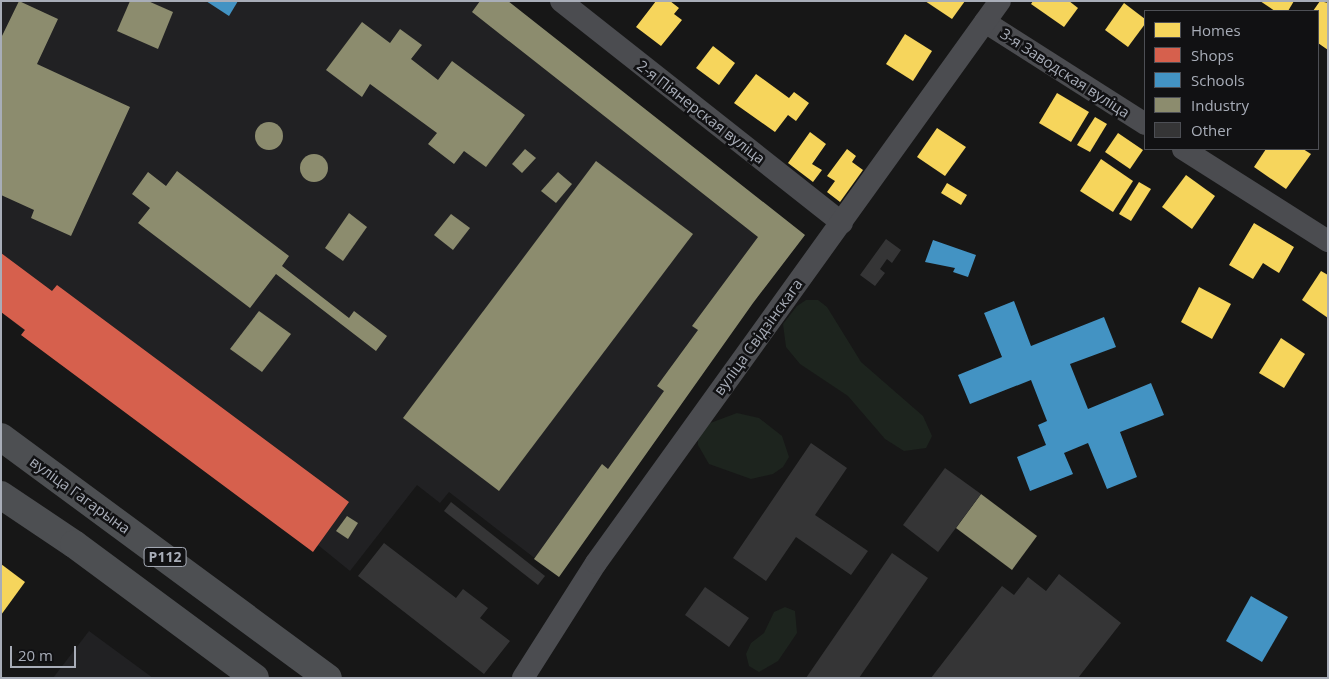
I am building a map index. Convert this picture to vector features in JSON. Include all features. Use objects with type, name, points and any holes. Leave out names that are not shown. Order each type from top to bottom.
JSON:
[{"type":"main road","name":"вуліца Гагарына","points":[[1,437],[328,678]]},
{"type":"main road","name":"Р112","points":[[1,496],[74,544],[255,678]]},
{"type":"street","name":"2-я Піянерская вуліца","points":[[561,1],[842,223]]},
{"type":"street","name":"вуліца Свідзінскага","points":[[523,678],[596,563],[1000,1]]},
{"type":"street","name":"3-я Заводская вуліца","points":[[986,22],[1144,123]]},
{"type":"street","points":[[1186,150],[1328,241]]},
{"type":"shaded area","points":[[1,1],[508,1],[805,235],[753,303],[559,577],[449,492],[440,503],[417,485],[350,571],[318,545],[21,335],[24,330],[1,312]]},
{"type":"shaded area","points":[[806,300],[818,300],[827,307],[861,362],[923,416],[932,436],[926,448],[904,451],[885,439],[848,396],[800,364],[786,347],[783,324],[797,306]]},
{"type":"shaded area","points":[[737,413],[759,418],[782,436],[789,457],[783,467],[773,474],[751,479],[709,464],[698,445],[698,433],[705,425]]},
{"type":"shaded area","points":[[785,607],[795,611],[797,633],[778,661],[759,672],[749,666],[746,654],[751,643],[764,633],[774,612]]},
{"type":"shaded area","points":[[89,631],[153,678],[53,678]]},
{"type":"building: Homes","points":[[656,1],[670,1],[679,8],[674,14],[682,20],[661,46],[636,27]]},
{"type":"building: Homes","points":[[925,1],[965,1],[952,19]]},
{"type":"building: Homes","points":[[1033,1],[1069,1],[1078,8],[1064,27],[1031,4]]},
{"type":"building: Homes","points":[[1260,1],[1294,1],[1289,10],[1274,10]]},
{"type":"building: Homes","points":[[1320,1],[1328,3],[1328,50],[1319,44],[1319,10],[1314,10]]},
{"type":"building: Homes","points":[[1124,3],[1144,18],[1144,25],[1128,47],[1105,30]]},
{"type":"building: Homes","points":[[905,34],[932,51],[913,81],[886,64]]},
{"type":"building: Homes","points":[[713,46],[735,63],[719,85],[696,68]]},
{"type":"building: Homes","points":[[756,74],[789,98],[794,92],[809,103],[796,121],[788,115],[775,132],[734,103]]},
{"type":"building: Homes","points":[[1057,93],[1089,112],[1071,142],[1039,123]]},
{"type":"building: Homes","points":[[1095,117],[1107,124],[1090,152],[1077,145]]},
{"type":"building: Homes","points":[[937,128],[966,147],[945,176],[917,157]]},
{"type":"building: Homes","points":[[810,132],[826,144],[812,164],[822,170],[813,182],[788,163]]},
{"type":"building: Homes","points":[[1118,133],[1143,150],[1130,169],[1105,152]]},
{"type":"building: Homes","points":[[847,149],[856,156],[852,162],[863,170],[840,202],[827,192],[835,181],[827,176]]},
{"type":"building: Homes","points":[[1265,150],[1305,150],[1311,154],[1286,189],[1254,167]]},
{"type":"building: Homes","points":[[1101,159],[1133,181],[1113,212],[1080,191]]},
{"type":"building: Homes","points":[[1186,175],[1215,196],[1192,229],[1162,207]]},
{"type":"building: Homes","points":[[1139,182],[1151,189],[1131,221],[1119,214]]},
{"type":"building: Homes","points":[[947,183],[967,195],[961,205],[941,193]]},
{"type":"building: Homes","points":[[1254,223],[1294,247],[1279,273],[1263,263],[1253,279],[1229,265]]},
{"type":"building: Homes","points":[[1321,271],[1328,275],[1328,318],[1302,300]]},
{"type":"building: Homes","points":[[1199,287],[1231,304],[1212,339],[1181,322]]},
{"type":"building: Homes","points":[[1281,338],[1305,354],[1284,388],[1259,373]]},
{"type":"building: Homes","points":[[1,564],[25,582],[1,615]]},
{"type":"building: Shops","points":[[1,253],[52,291],[57,285],[349,502],[313,552],[21,335],[25,330],[1,312]]},
{"type":"building: Schools","points":[[206,1],[238,1],[229,16]]},
{"type":"building: Schools","points":[[933,240],[976,255],[968,277],[953,272],[955,268],[925,262]]},
{"type":"building: Schools","points":[[1014,301],[1031,346],[1104,317],[1116,347],[1070,364],[1088,409],[1151,383],[1164,415],[1120,432],[1137,477],[1107,489],[1088,443],[1064,453],[1073,474],[1030,491],[1017,457],[1046,445],[1038,425],[1047,421],[1031,380],[970,404],[958,375],[1002,357],[984,313]]},
{"type":"building: Schools","points":[[1251,596],[1288,617],[1262,662],[1226,641]]},
{"type":"building: Industry","points":[[19,1],[58,19],[37,64],[130,107],[71,236],[31,218],[34,210],[1,195],[1,38]]},
{"type":"building: Industry","points":[[130,1],[148,1],[173,12],[158,49],[117,31]]},
{"type":"building: Industry","points":[[480,1],[508,1],[805,235],[753,303],[559,577],[534,559],[602,464],[608,469],[664,391],[657,386],[698,330],[692,326],[758,237],[472,12]]},
{"type":"building: Industry","points":[[362,22],[390,43],[400,29],[422,45],[411,59],[438,80],[452,61],[525,115],[486,167],[464,151],[454,164],[428,144],[437,133],[370,84],[362,97],[326,70]]},
{"type":"building: Industry","points":[[269,122],[279,126],[283,136],[279,146],[269,150],[259,146],[255,136],[259,126]]},
{"type":"building: Industry","points":[[525,149],[536,158],[522,173],[512,164]]},
{"type":"building: Industry","points":[[314,154],[324,158],[328,168],[324,178],[314,182],[304,178],[300,168],[304,158]]},
{"type":"building: Industry","points":[[596,161],[693,234],[499,491],[403,418]]},
{"type":"building: Industry","points":[[177,171],[289,256],[282,266],[349,318],[354,311],[387,336],[376,351],[276,274],[250,308],[138,223],[150,208],[132,194],[148,172],[166,186]]},
{"type":"building: Industry","points":[[558,172],[572,184],[556,203],[541,191]]},
{"type":"building: Industry","points":[[349,213],[367,227],[343,261],[325,248]]},
{"type":"building: Industry","points":[[451,214],[470,228],[453,250],[434,235]]},
{"type":"building: Industry","points":[[259,311],[291,334],[262,372],[230,349]]},
{"type":"building: Industry","points":[[981,494],[1037,536],[1012,570],[956,528]]},
{"type":"building: Industry","points":[[347,516],[358,523],[348,539],[336,531]]},
{"type":"building: Other","points":[[886,239],[901,250],[892,263],[887,259],[880,269],[885,273],[875,286],[860,275]]},
{"type":"building: Other","points":[[811,443],[847,468],[815,515],[868,551],[851,575],[796,537],[766,581],[733,558]]},
{"type":"building: Other","points":[[945,468],[981,494],[938,552],[903,525]]},
{"type":"building: Other","points":[[451,502],[545,576],[538,585],[444,511]]},
{"type":"building: Other","points":[[384,543],[456,598],[463,589],[488,608],[480,618],[510,641],[484,674],[358,576]]},
{"type":"building: Other","points":[[892,553],[928,578],[859,678],[806,678]]},
{"type":"building: Other","points":[[1059,574],[1121,623],[1078,678],[931,678],[1002,586],[1014,595],[1028,577],[1046,591]]},
{"type":"building: Other","points":[[705,587],[749,618],[729,647],[685,615]]}]
